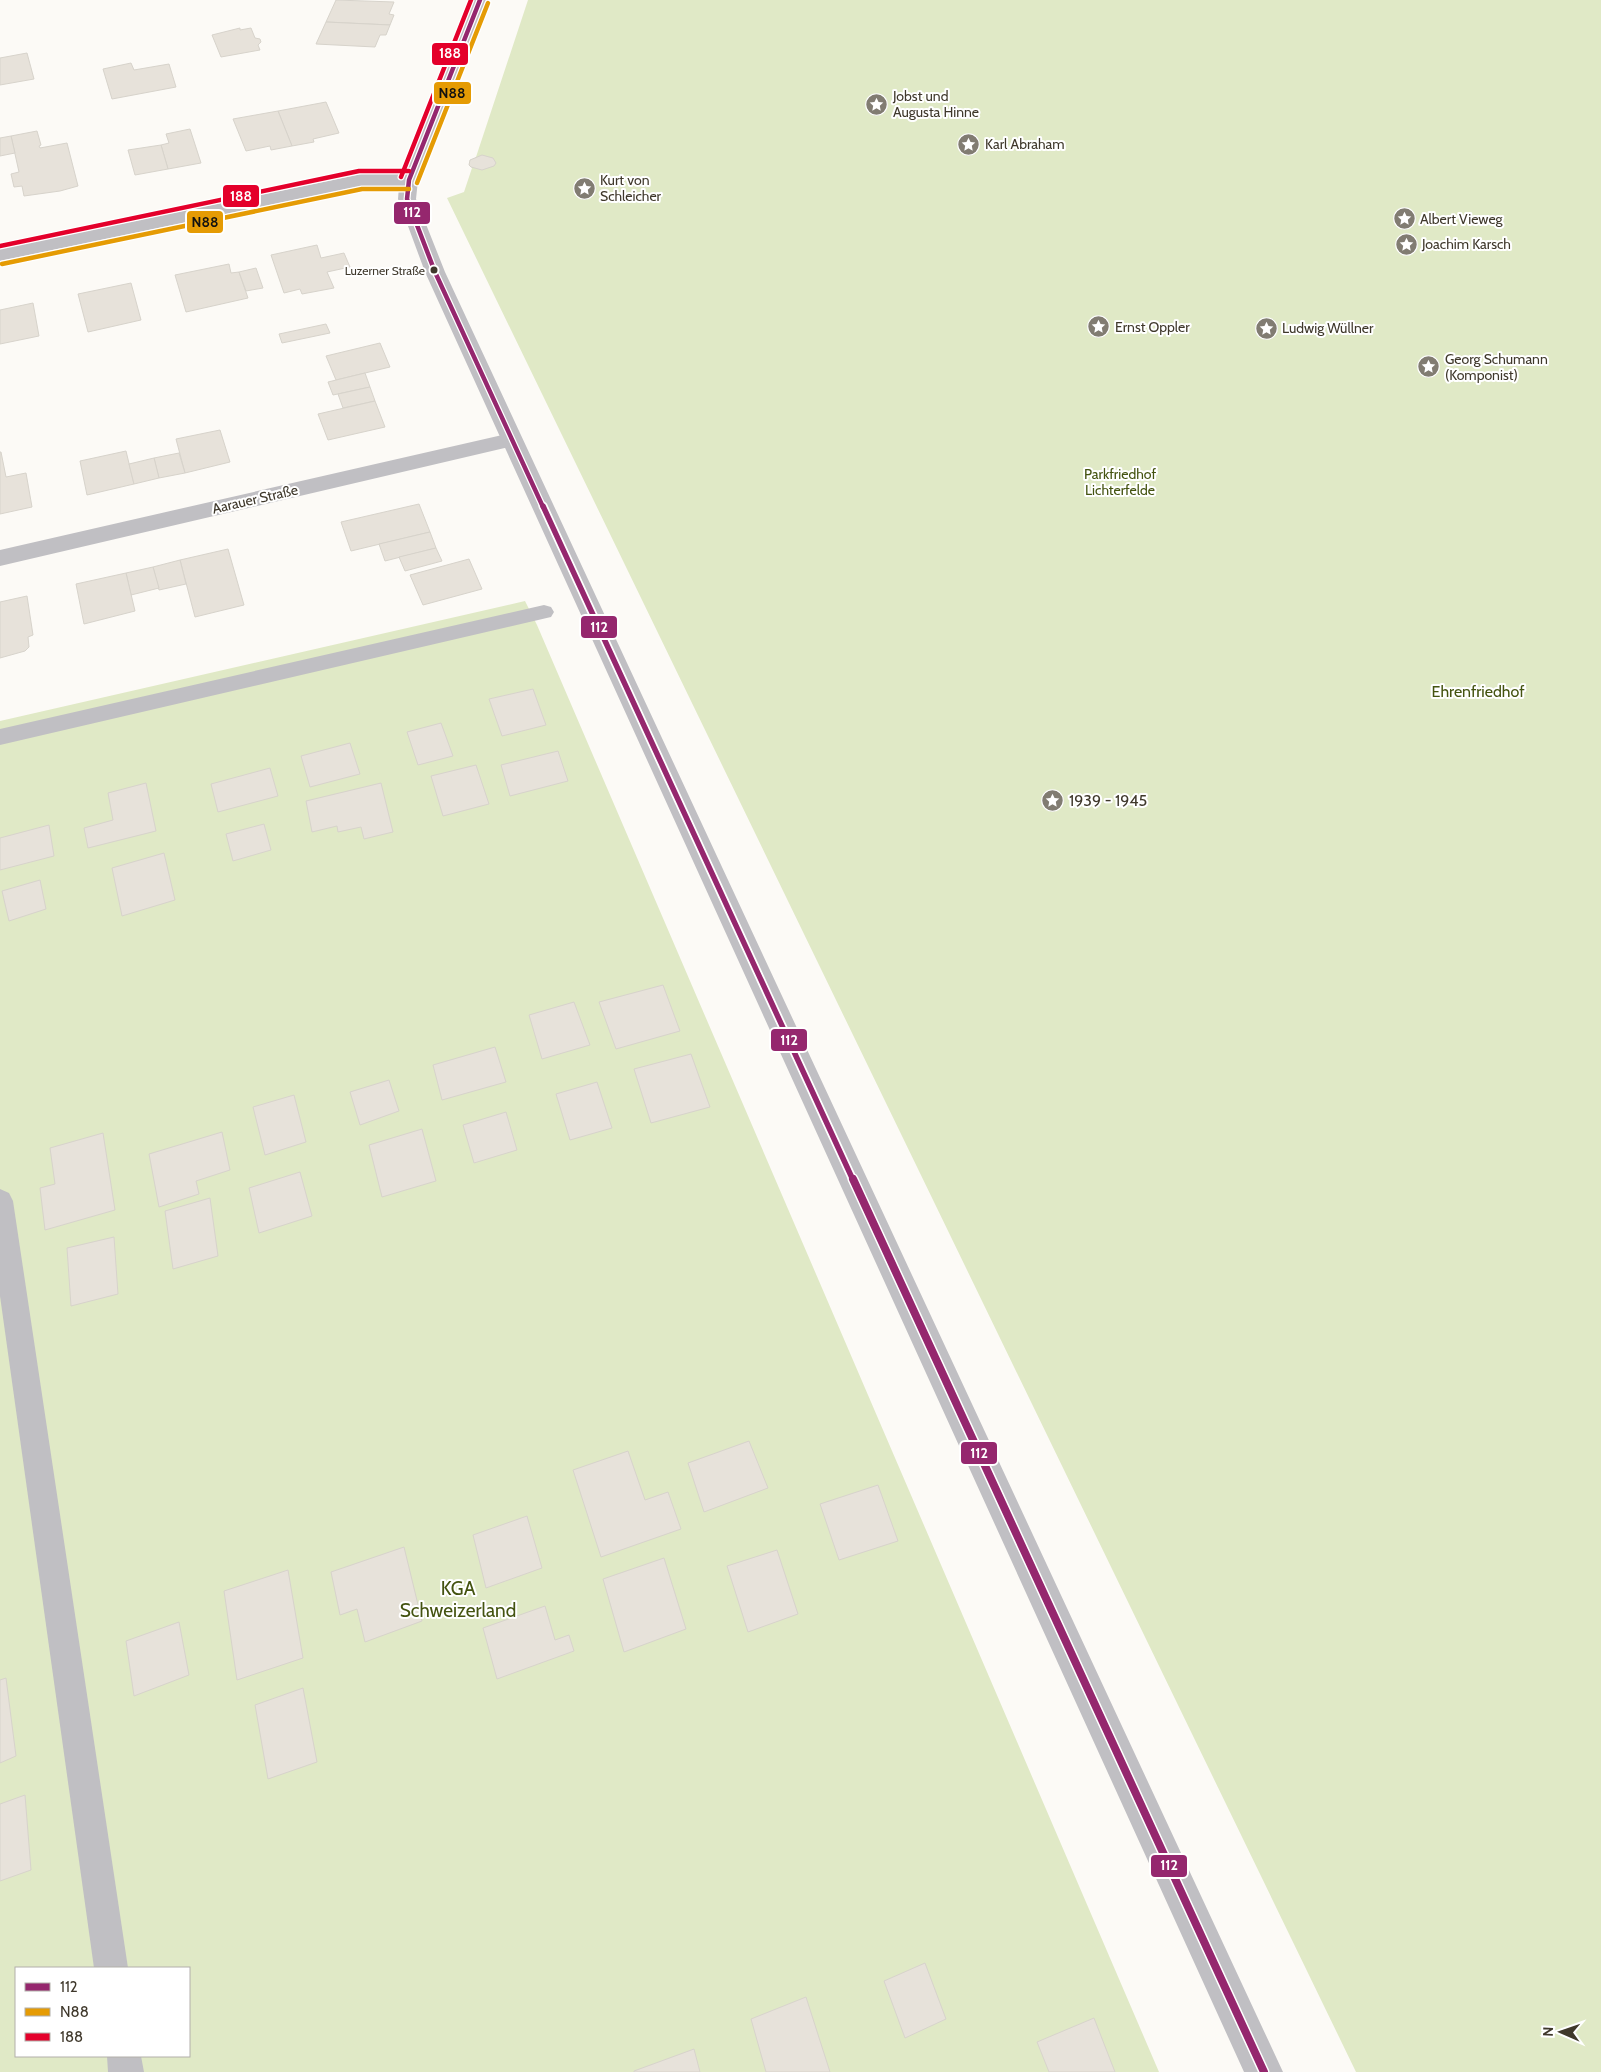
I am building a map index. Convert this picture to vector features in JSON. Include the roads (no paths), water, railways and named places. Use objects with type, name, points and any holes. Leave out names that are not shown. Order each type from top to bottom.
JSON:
[{"type":"street","points":[[480,0],[410,180],[407,199],[434,272],[1264,2072]]},
{"type":"street","points":[[0,255],[361,180],[410,180]]},
{"type":"street","name":"Aarauer Straße","points":[[0,558],[511,440]]},
{"type":"lane","points":[[0,737],[544,612]]},
{"type":"lane","points":[[0,1201],[111,1967]]},
{"type":"lane","points":[[124,2057],[126,2072]]},
{"type":"place","name":"Jobst und Augusta Hinne","points":[[877,104]]},
{"type":"place","name":"Karl Abraham","points":[[969,144]]},
{"type":"place","name":"Kurt von Schleicher","points":[[584,188]]},
{"type":"place","name":"Albert Vieweg","points":[[1404,219]]},
{"type":"place","name":"Joachim Karsch","points":[[1406,244]]},
{"type":"place","name":"Luzerner Straße","points":[[434,270]]},
{"type":"place","name":"Ernst Oppler","points":[[1099,327]]},
{"type":"place","name":"Ludwig Wüllner","points":[[1266,328]]},
{"type":"place","name":"Georg Schumann (Komponist)","points":[[1429,367]]},
{"type":"place","name":"1939 - 1945","points":[[1053,800]]},
{"type":"park label","name":"Parkfriedhof Lichterfelde","points":[[1120,482]]},
{"type":"park label","name":"Ehrenfriedhof","points":[[1478,691]]},
{"type":"park label","name":"KGA Schweizerland","points":[[458,1599]]}]
